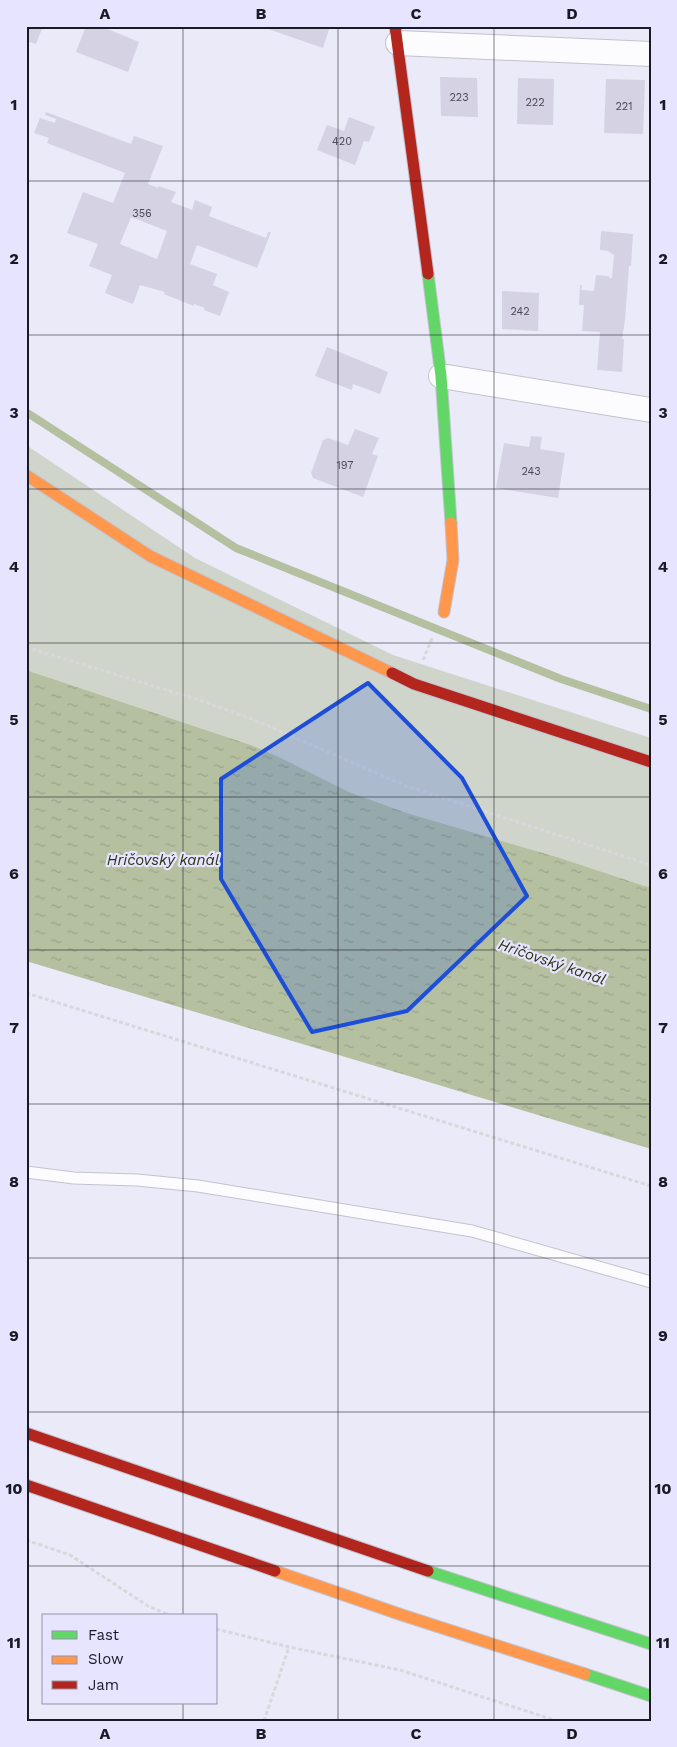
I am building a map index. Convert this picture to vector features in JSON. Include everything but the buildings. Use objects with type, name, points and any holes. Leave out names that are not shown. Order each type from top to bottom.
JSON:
[{"type":"main road","points":[[396,35],[441,376],[453,560],[444,612]]},
{"type":"main road","points":[[26,475],[150,556],[414,684],[651,762]]},
{"type":"main road","points":[[26,1433],[418,1568],[651,1644]]},
{"type":"main road","points":[[26,1485],[399,1614],[651,1696]]},
{"type":"street","points":[[396,35],[651,54]]},
{"type":"street","points":[[441,376],[651,410]]},
{"type":"lane","points":[[26,1172],[74,1178],[137,1180],[198,1186],[472,1231],[651,1282]]},
{"type":"path","points":[[26,647],[217,706],[252,719],[406,786],[651,865]]},
{"type":"path","points":[[26,993],[651,1186]]},
{"type":"path","points":[[26,1540],[70,1555],[148,1606],[167,1614]]},
{"type":"path","points":[[218,1629],[289,1647],[400,1670],[557,1721]]},
{"type":"path","points":[[264,1721],[289,1647]]},
{"type":"highlighted area","points":[[368,683],[462,778],[527,896],[407,1011],[312,1032],[221,879],[221,779]]},
{"type":"shaded area","points":[[26,445],[195,558],[393,655],[651,738],[651,888],[557,857],[407,813],[349,792],[251,745],[26,670]]},
{"type":"water","name":"Hričovský kanál","points":[[26,670],[251,745],[349,792],[407,813],[557,857],[651,888],[651,1149],[26,961]]},
{"type":"waterway","points":[[26,412],[236,548],[561,679],[651,709]]},
{"type":"traffic: fast","points":[[428,274],[441,376],[451,523]]},
{"type":"traffic: fast","points":[[428,1571],[651,1644]]},
{"type":"traffic: fast","points":[[585,1674],[651,1696]]},
{"type":"traffic: slow","points":[[26,475],[150,556],[392,673]]},
{"type":"traffic: slow","points":[[444,612],[453,560],[451,523]]},
{"type":"traffic: slow","points":[[275,1571],[399,1614],[585,1674]]},
{"type":"traffic: jam","points":[[395,26],[428,274]]},
{"type":"traffic: jam","points":[[392,673],[414,684],[651,762]]},
{"type":"traffic: jam","points":[[26,1433],[428,1571]]},
{"type":"traffic: jam","points":[[26,1485],[275,1571]]}]
